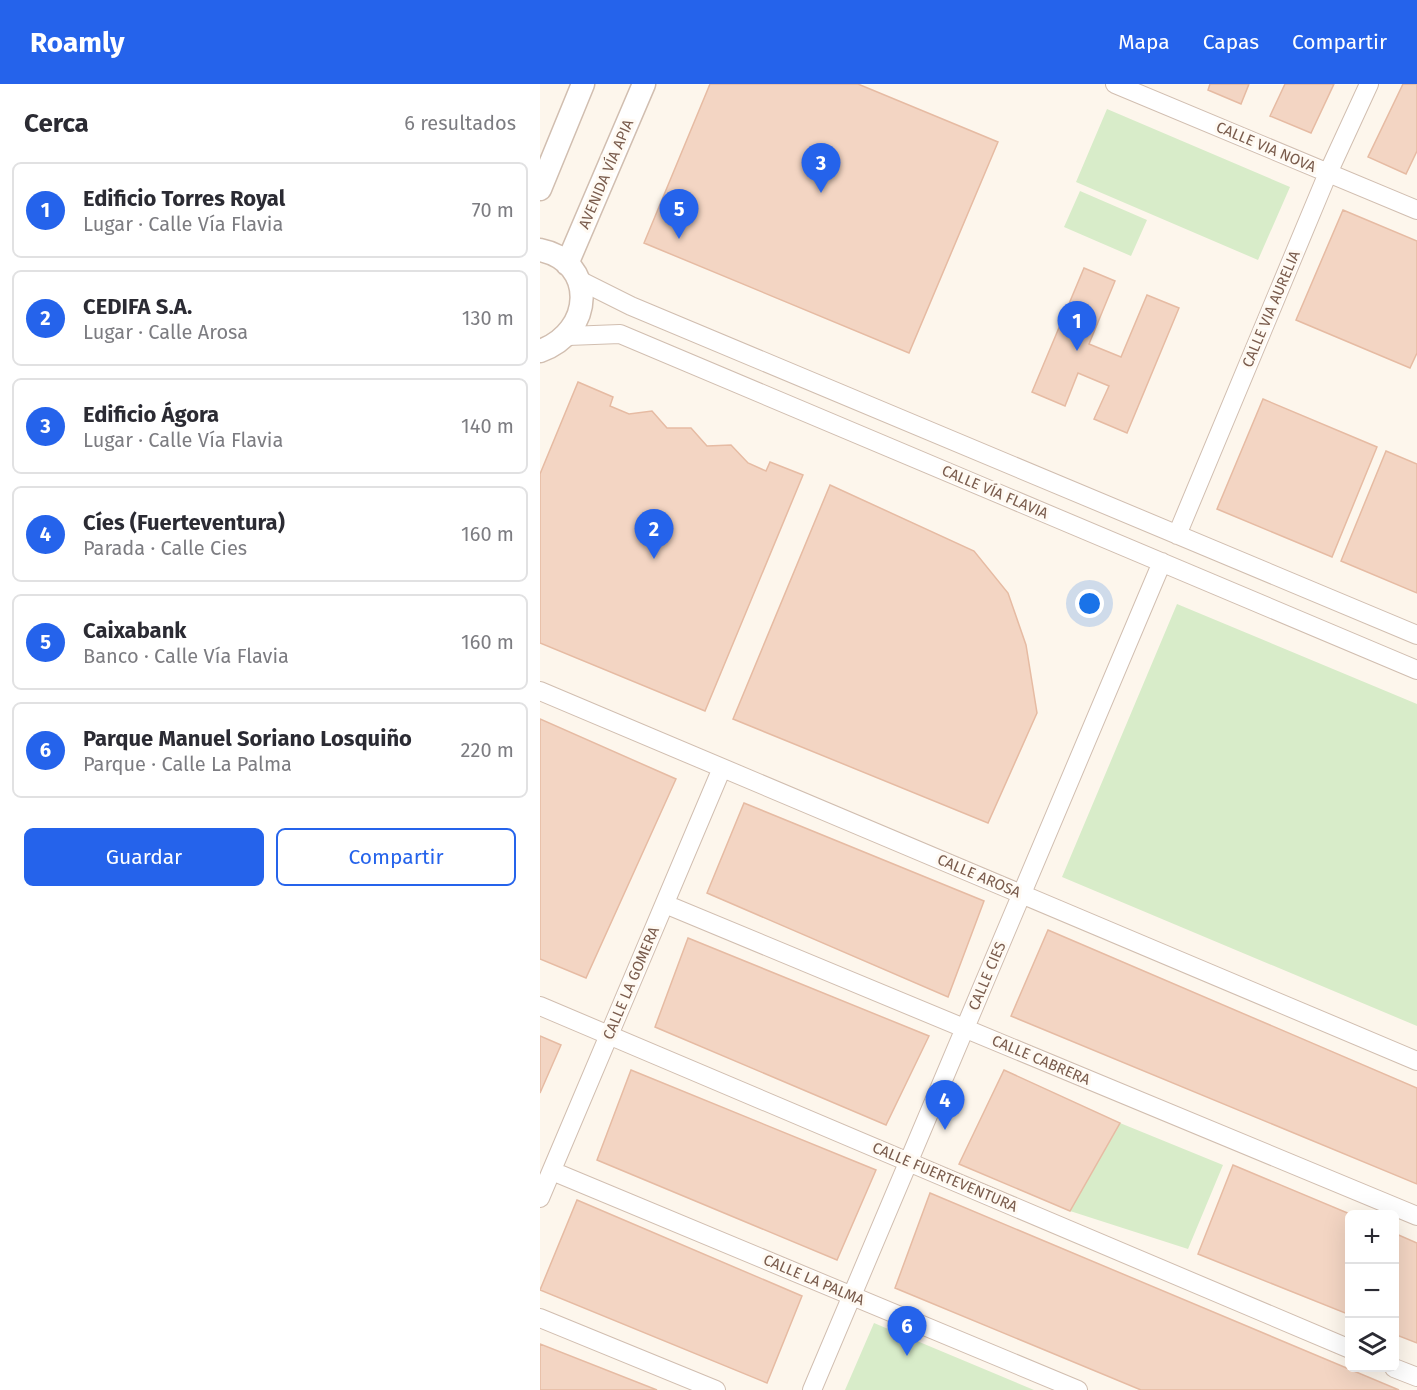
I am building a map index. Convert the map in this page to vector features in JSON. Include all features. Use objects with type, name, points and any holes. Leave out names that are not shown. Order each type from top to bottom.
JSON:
[{"type":"street","points":[[540,189],[583,84]]},
{"type":"street","name":"AVENIDA VÍA APIA","points":[[572,271],[644,84]]},
{"type":"street","name":"CALLE VIA NOVA","points":[[1115,84],[1417,210]]},
{"type":"street","name":"CALLE VIA AURELIA","points":[[1177,535],[1328,173],[1369,84]]},
{"type":"street","points":[[540,250],[556,255],[572,271],[582,294],[577,323],[568,336],[555,346],[540,351]]},
{"type":"street","name":"CALLE VÍA FLAVIA","points":[[572,271],[631,306],[1417,635]]},
{"type":"street","name":"CALLE VÍA FLAVIA","points":[[568,336],[620,334],[1417,670]]},
{"type":"street","name":"CALLE CIES","points":[[812,1390],[1162,562]]},
{"type":"street","name":"CALLE AROSA","points":[[540,691],[1417,1061]]},
{"type":"street","name":"CALLE LA GOMERA","points":[[540,1198],[722,768]]},
{"type":"street","name":"CALLE CABRERA","points":[[665,904],[1417,1216]]},
{"type":"street","name":"CALLE FUERTEVENTURA","points":[[540,1006],[1345,1346]]},
{"type":"street","name":"CALLE LA PALMA","points":[[552,1171],[1078,1390]]},
{"type":"street","points":[[540,1318],[716,1390]]},
{"type":"street","points":[[1399,1370],[1417,1377]]},
{"type":"green space","points":[[1107,109],[1290,187],[1258,260],[1076,182]]},
{"type":"green space","points":[[1080,191],[1147,220],[1131,256],[1064,227]]},
{"type":"green space","points":[[1177,604],[1417,704],[1417,1026],[1062,877]]},
{"type":"green space","points":[[1120,1123],[1223,1165],[1188,1249],[1070,1211]]},
{"type":"green space","points":[[874,1323],[1034,1390],[845,1390]]},
{"type":"building","points":[[710,84],[858,84],[998,142],[909,353],[644,243]]},
{"type":"building","points":[[1210,84],[1249,84],[1241,104],[1208,90]]},
{"type":"building","points":[[1285,84],[1334,84],[1311,133],[1270,116]]},
{"type":"building","points":[[1403,84],[1417,84],[1417,151],[1406,174],[1368,157]]},
{"type":"building","points":[[1343,210],[1417,241],[1417,353],[1410,368],[1296,320]]},
{"type":"building","points":[[1084,268],[1115,281],[1089,344],[1121,357],[1147,295],[1179,308],[1127,433],[1094,419],[1109,386],[1078,373],[1065,406],[1032,392]]},
{"type":"building","points":[[578,382],[613,397],[610,406],[629,414],[652,411],[667,428],[691,428],[707,446],[731,445],[748,463],[766,471],[770,462],[803,475],[705,711],[540,643],[540,474]]},
{"type":"building","points":[[1263,399],[1377,447],[1332,557],[1217,509]]},
{"type":"building","points":[[1386,451],[1417,464],[1417,593],[1341,561]]},
{"type":"building","points":[[830,485],[974,551],[1008,593],[1026,645],[1037,713],[988,823],[733,719]]},
{"type":"building","points":[[540,719],[676,779],[586,978],[540,959]]},
{"type":"building","points":[[744,803],[984,901],[948,997],[707,893]]},
{"type":"building","points":[[1048,930],[1417,1088],[1417,1184],[1011,1016]]},
{"type":"building","points":[[688,938],[929,1036],[886,1125],[655,1027]]},
{"type":"building","points":[[540,1036],[561,1045],[540,1093]]},
{"type":"building","points":[[631,1070],[876,1170],[837,1260],[597,1160]]},
{"type":"building","points":[[1004,1070],[1120,1123],[1070,1211],[959,1164]]},
{"type":"building","points":[[1233,1165],[1345,1212],[1345,1313],[1198,1254]]},
{"type":"building","points":[[930,1193],[1345,1367],[1345,1372],[1356,1372],[1399,1390],[1141,1390],[895,1288]]},
{"type":"building","points":[[577,1200],[802,1296],[767,1383],[540,1290]]},
{"type":"building","points":[[1399,1235],[1417,1243],[1417,1343],[1399,1336]]},
{"type":"building","points":[[540,1344],[657,1390],[540,1390]]},
{"type":"place","name":"Edificio Ágora","points":[[821,193]]},
{"type":"place","name":"Caixabank","points":[[679,239]]},
{"type":"place","name":"Edificio Torres Royal","points":[[1077,351]]},
{"type":"place","name":"CEDIFA S.A.","points":[[654,559]]},
{"type":"place","name":"Cíes (Fuerteventura)","points":[[945,1130]]},
{"type":"place","name":"Parque Manuel Soriano Losquiño","points":[[907,1356]]}]
